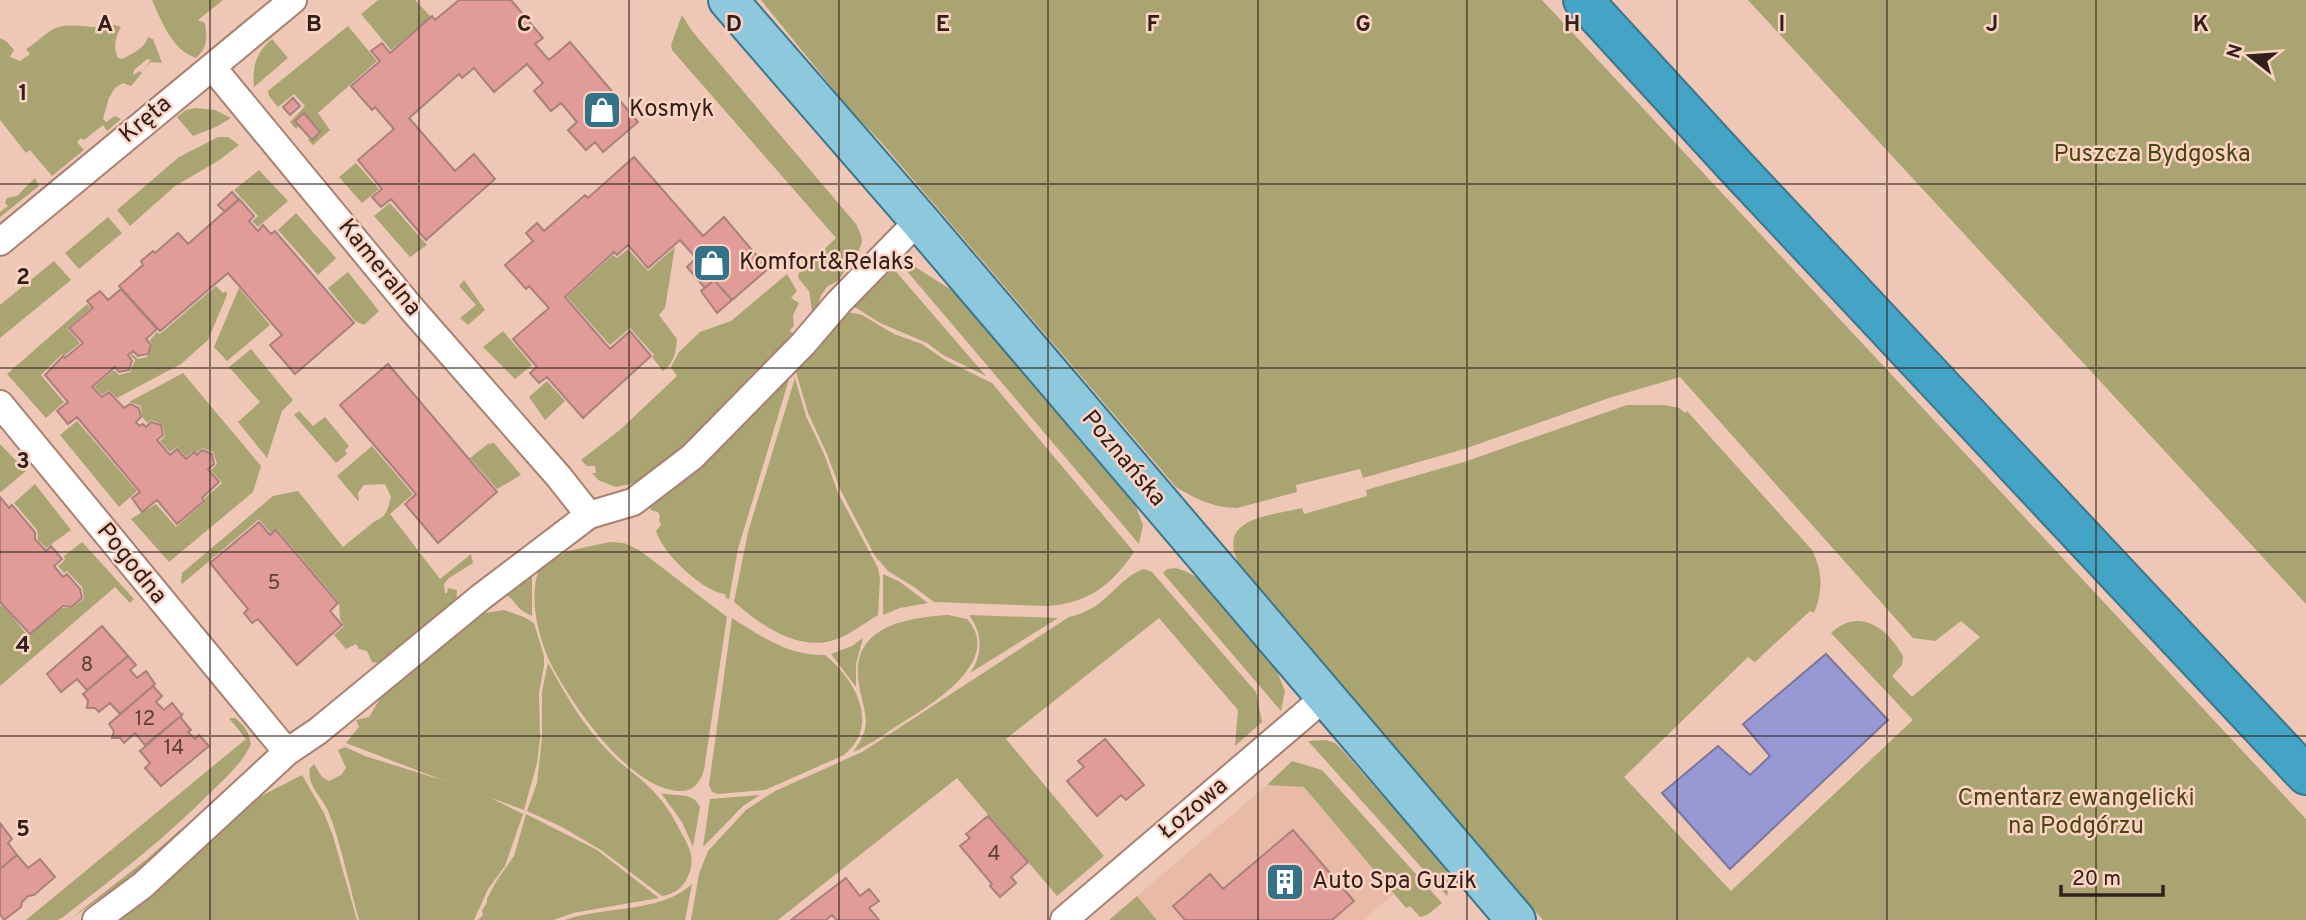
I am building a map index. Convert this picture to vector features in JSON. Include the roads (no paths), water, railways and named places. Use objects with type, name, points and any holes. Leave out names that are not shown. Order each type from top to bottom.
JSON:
[{"type":"highway","points":[[1583,0],[2306,775]]},
{"type":"main road","name":"Poznańska","points":[[728,0],[1516,920]]},
{"type":"street","name":"Kręta","points":[[0,242],[293,0]]},
{"type":"street","name":"Kameralna","points":[[213,68],[411,308],[589,515]]},
{"type":"street","points":[[96,920],[143,885],[286,752],[318,731],[481,597],[589,515],[633,502],[692,457],[919,220]]},
{"type":"street","name":"Pogodna","points":[[0,404],[286,752]]},
{"type":"street","name":"Łozowa","points":[[1063,920],[1325,697]]},
{"type":"water","points":[[1826,654],[1888,720],[1730,869],[1662,793],[1718,746],[1750,775],[1770,756],[1743,724]]},
{"type":"place","name":"Kosmyk","points":[[602,110]]},
{"type":"place","name":"Komfort&Relaks","points":[[712,263]]},
{"type":"place","name":"Auto Spa Guzik","points":[[1285,882]]},
{"type":"park label","name":"Puszcza Bydgoska","points":[[2152,155]]},
{"type":"park label","name":"Cmentarz ewangelicki na Podgórzu","points":[[2076,813]]}]
